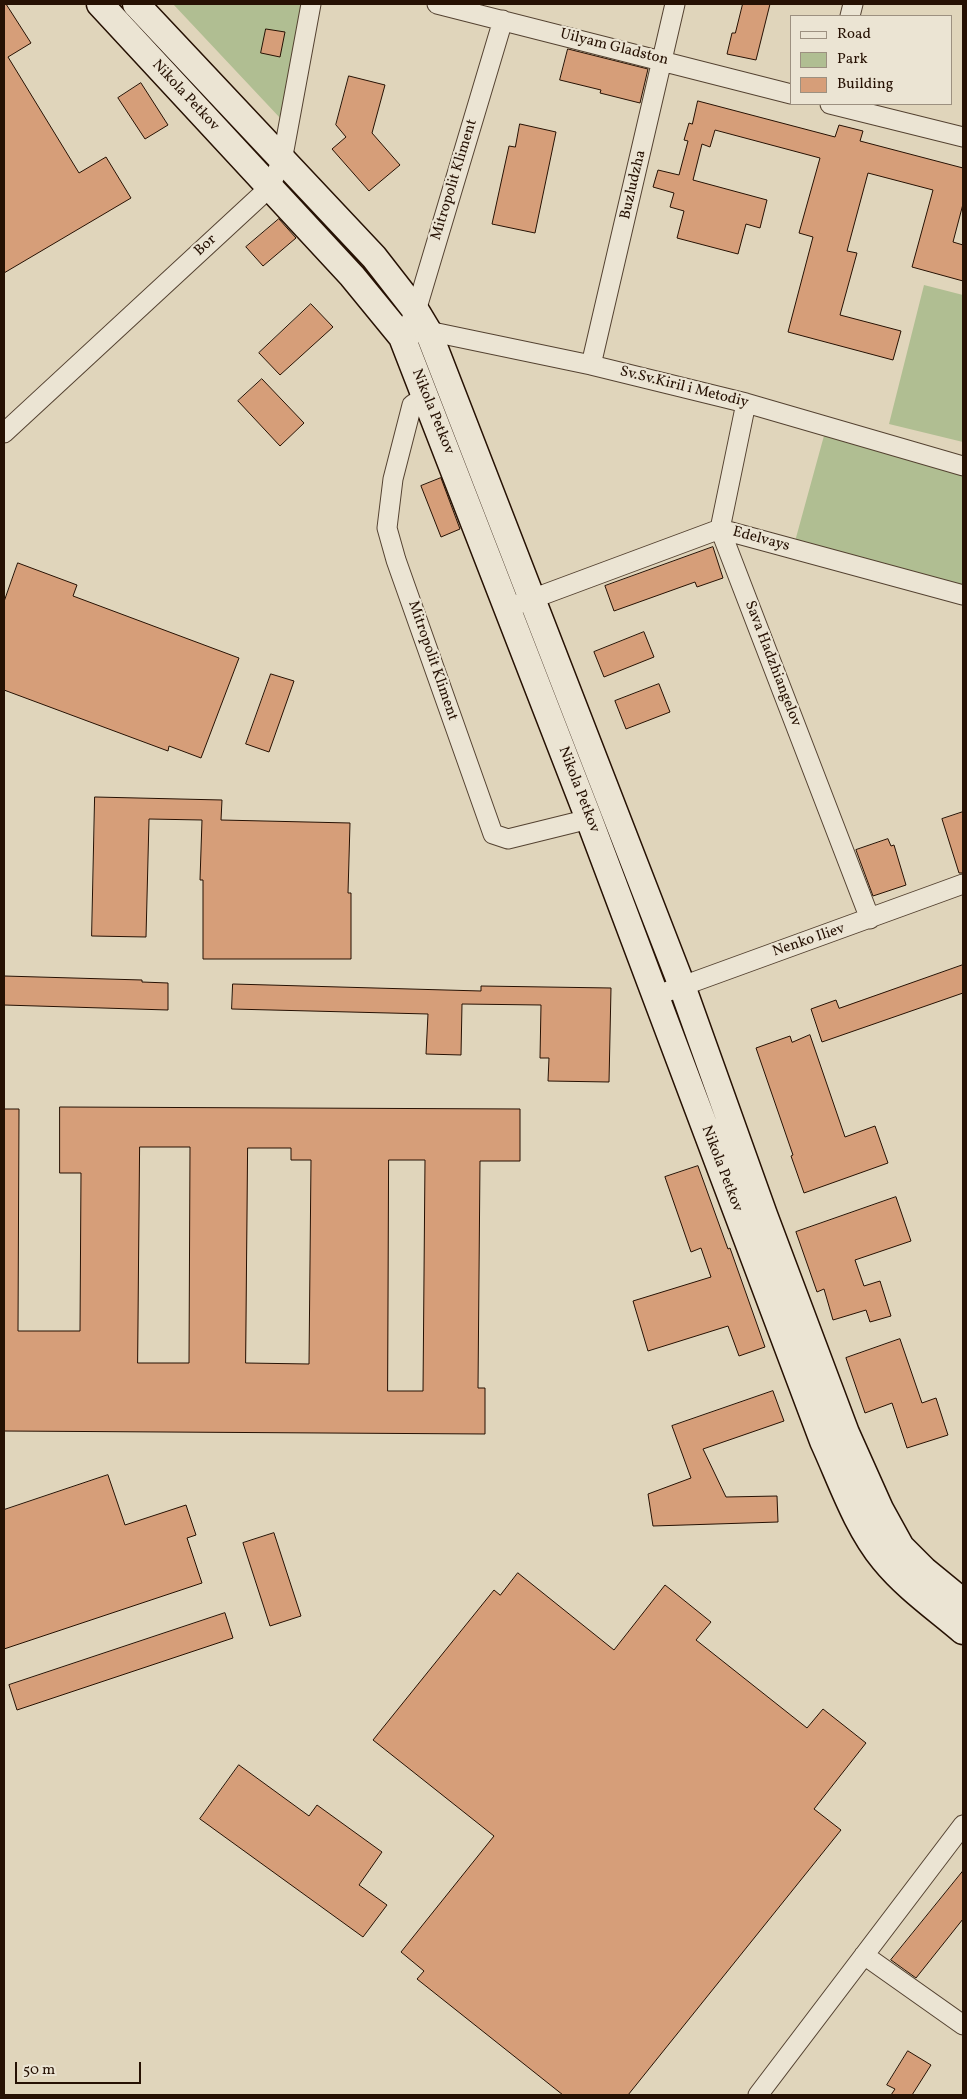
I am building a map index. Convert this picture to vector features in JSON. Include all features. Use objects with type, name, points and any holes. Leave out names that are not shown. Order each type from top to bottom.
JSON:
[{"type":"main road","name":"Nikola Petkov","points":[[100,4],[352,276],[402,337],[589,819],[797,1367],[823,1441],[861,1525],[884,1559],[911,1587],[963,1631]]},
{"type":"main road","name":"Nikola Petkov","points":[[136,4],[374,257],[422,321],[533,599],[682,986],[764,1215],[846,1433],[880,1509],[901,1547],[924,1570],[963,1602]]},
{"type":"street","name":"Bor","points":[[4,433],[269,188],[282,161],[311,4]]},
{"type":"street","name":"Uilyam Gladston","points":[[437,4],[790,94]]},
{"type":"street","name":"Buzludzha","points":[[592,365],[663,61],[674,4]]},
{"type":"street","name":"Mitropolit Kliment","points":[[422,321],[503,20]]},
{"type":"street","points":[[834,105],[963,138]]},
{"type":"street","name":"Sv.Sv.Kiril i Metodiy","points":[[402,337],[422,321],[746,403],[963,466]]},
{"type":"street","name":"Mitropolit Kliment","points":[[425,396],[412,405],[394,479],[387,528],[396,560],[493,834],[508,839],[589,819]]},
{"type":"street","points":[[720,529],[746,403]]},
{"type":"street","name":"Edelvays","points":[[508,608],[720,529],[963,595]]},
{"type":"street","name":"Sava Hadzhiangelov","points":[[720,529],[870,920]]},
{"type":"street","name":"Nenko Iliev","points":[[655,996],[870,920],[963,884]]},
{"type":"street","points":[[758,2095],[963,1825]]},
{"type":"street","points":[[864,1955],[963,2025]]},
{"type":"green space","points":[[173,4],[308,4],[281,119]]},
{"type":"green space","points":[[924,285],[963,295],[963,442],[889,424]]},
{"type":"green space","points":[[825,432],[963,469],[963,591],[794,545]]},
{"type":"building","points":[[4,4],[6,4],[31,43],[8,57],[79,173],[106,157],[131,198],[4,273]]},
{"type":"building","points":[[743,4],[770,4],[756,60],[727,54],[732,33],[735,33]]},
{"type":"building","points":[[266,29],[285,32],[280,57],[261,53]]},
{"type":"building","points":[[568,49],[648,69],[640,103],[600,93],[601,90],[560,80]]},
{"type":"building","points":[[349,76],[385,85],[372,133],[400,165],[369,191],[332,149],[346,137],[336,125]]},
{"type":"building","points":[[141,83],[168,125],[145,139],[118,98]]},
{"type":"building","points":[[698,101],[835,137],[839,125],[863,131],[860,141],[963,168],[963,204],[953,242],[963,245],[963,281],[912,267],[933,190],[868,173],[847,251],[857,253],[840,315],[901,331],[893,360],[788,332],[813,237],[799,233],[820,158],[715,130],[710,147],[702,144],[693,180],[767,200],[760,228],[746,224],[738,254],[677,238],[684,211],[670,207],[674,193],[653,187],[658,170],[679,175],[688,141],[684,140],[689,123],[692,124]]},
{"type":"building","points":[[520,124],[556,132],[535,233],[492,224],[509,146],[515,147]]},
{"type":"building","points":[[279,219],[296,238],[263,266],[246,247]]},
{"type":"building","points":[[311,304],[333,327],[280,375],[259,353]]},
{"type":"building","points":[[262,379],[304,423],[280,446],[238,401]]},
{"type":"building","points":[[441,478],[460,529],[441,537],[421,486]]},
{"type":"building","points":[[713,547],[723,578],[697,587],[695,582],[614,611],[605,586]]},
{"type":"building","points":[[18,563],[77,585],[73,596],[239,658],[201,758],[169,746],[168,751],[4,690],[4,602]]},
{"type":"building","points":[[644,632],[654,657],[604,677],[594,652]]},
{"type":"building","points":[[271,674],[294,681],[269,752],[246,744]]},
{"type":"building","points":[[659,684],[670,712],[626,729],[615,701]]},
{"type":"building","points":[[95,797],[222,800],[221,820],[350,823],[348,893],[351,893],[351,959],[203,959],[203,880],[200,880],[202,820],[149,819],[146,937],[92,936]]},
{"type":"building","points":[[963,812],[963,873],[959,873],[942,819]]},
{"type":"building","points":[[888,839],[891,846],[894,845],[906,885],[873,896],[856,850]]},
{"type":"building","points":[[963,965],[963,993],[822,1042],[811,1009],[836,1000],[839,1008]]},
{"type":"building","points":[[4,976],[142,980],[142,982],[168,983],[168,1010],[4,1005]]},
{"type":"building","points":[[233,984],[481,991],[481,986],[611,988],[609,1082],[548,1081],[549,1058],[540,1058],[541,1005],[462,1004],[461,1055],[426,1054],[428,1014],[232,1009]]},
{"type":"building","points":[[810,1035],[845,1137],[875,1126],[888,1163],[804,1193],[756,1048],[790,1036],[792,1042]]},
{"type":"building","points":[[60,1107],[520,1109],[520,1161],[480,1161],[478,1388],[485,1388],[485,1434],[4,1431],[4,1109],[19,1109],[18,1331],[80,1331],[81,1173],[60,1173]],"holes":[[[140,1147],[190,1147],[189,1363],[138,1363]],[[248,1148],[291,1148],[291,1160],[311,1160],[309,1364],[246,1363]],[[389,1160],[425,1160],[423,1391],[388,1391]]]},
{"type":"building","points":[[698,1166],[728,1249],[730,1248],[765,1347],[739,1356],[728,1326],[648,1351],[633,1301],[711,1277],[701,1248],[691,1252],[665,1177]]},
{"type":"building","points":[[896,1197],[911,1241],[855,1260],[864,1286],[880,1281],[891,1316],[870,1322],[866,1310],[833,1320],[824,1289],[817,1292],[796,1232]]},
{"type":"building","points":[[900,1339],[922,1403],[936,1398],[948,1435],[907,1448],[892,1403],[865,1413],[846,1358]]},
{"type":"building","points":[[773,1391],[784,1421],[703,1449],[726,1497],[777,1496],[778,1522],[653,1526],[648,1494],[691,1478],[672,1426]]},
{"type":"building","points":[[108,1475],[125,1525],[186,1505],[196,1535],[187,1538],[202,1583],[4,1649],[4,1510]]},
{"type":"building","points":[[274,1533],[301,1616],[270,1626],[243,1543]]},
{"type":"building","points":[[518,1573],[614,1650],[665,1585],[711,1622],[696,1640],[807,1728],[823,1709],[866,1743],[814,1809],[841,1830],[628,2095],[563,2095],[417,1979],[424,1971],[401,1952],[494,1836],[373,1740],[494,1590],[500,1595]]},
{"type":"building","points":[[225,1613],[233,1638],[17,1710],[9,1685]]},
{"type":"building","points":[[239,1765],[309,1816],[317,1805],[382,1852],[359,1885],[387,1905],[363,1937],[200,1819]]},
{"type":"building","points":[[963,1871],[963,1919],[916,1978],[891,1960]]},
{"type":"building","points":[[908,2051],[931,2065],[912,2095],[891,2095],[895,2089],[887,2085]]}]
